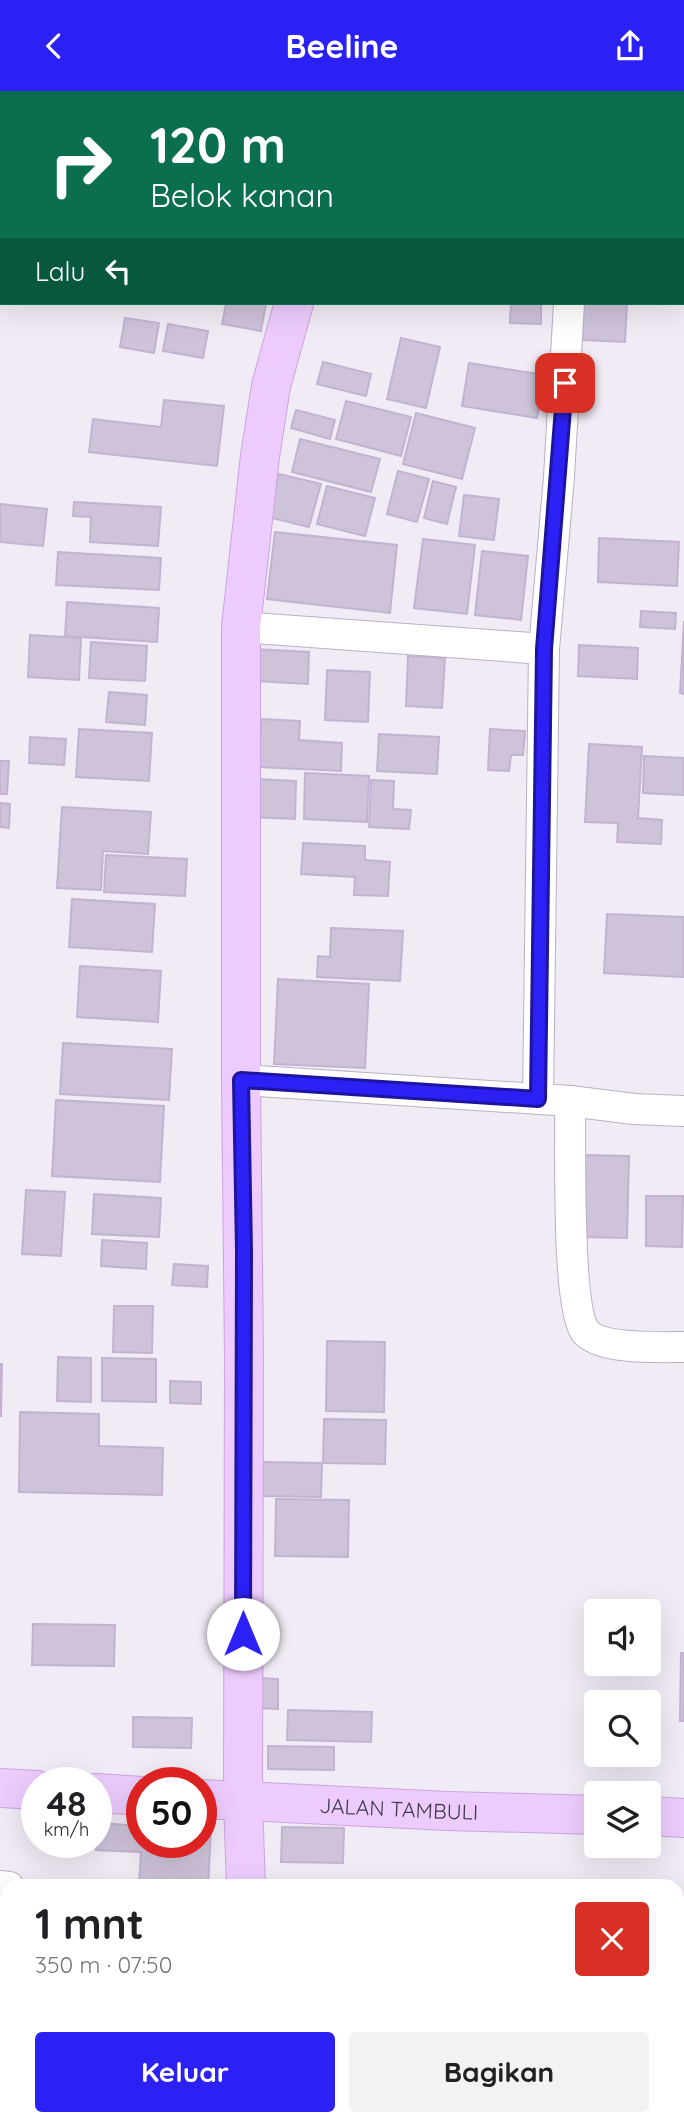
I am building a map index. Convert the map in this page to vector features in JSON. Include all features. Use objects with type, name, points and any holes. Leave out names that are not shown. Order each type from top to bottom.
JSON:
[{"type":"main road","points":[[246,1879],[243,1801],[241,627],[269,398],[293,305]]},
{"type":"main road","points":[[0,1789],[21,1790]]},
{"type":"main road","name":"JALAN TAMBULI","points":[[217,1800],[584,1814]]},
{"type":"main road","points":[[661,1817],[684,1818]]},
{"type":"street","points":[[538,1099],[544,649],[559,477],[569,305]]},
{"type":"street","points":[[241,627],[544,649]]},
{"type":"street","points":[[241,1080],[684,1111]]},
{"type":"street","points":[[570,1101],[573,1266],[576,1299],[586,1332],[597,1339],[626,1345],[684,1347]]},
{"type":"building","points":[[226,305],[266,305],[261,331],[222,324]]},
{"type":"building","points":[[511,305],[541,305],[541,324],[510,323]]},
{"type":"building","points":[[583,305],[627,305],[625,342],[582,340]]},
{"type":"building","points":[[125,318],[159,323],[154,353],[120,347]]},
{"type":"building","points":[[168,324],[208,331],[203,358],[163,351]]},
{"type":"building","points":[[401,338],[440,347],[426,408],[387,399]]},
{"type":"building","points":[[323,362],[371,374],[366,396],[317,384]]},
{"type":"building","points":[[469,363],[545,375],[537,418],[462,406]]},
{"type":"building","points":[[164,400],[224,406],[217,466],[89,452],[93,419],[161,427]]},
{"type":"building","points":[[346,401],[411,417],[401,456],[336,439]]},
{"type":"building","points":[[296,410],[335,420],[330,439],[291,428]]},
{"type":"building","points":[[416,413],[475,428],[462,479],[403,464]]},
{"type":"building","points":[[300,439],[380,459],[371,492],[292,472]]},
{"type":"building","points":[[398,471],[429,479],[417,522],[387,514]]},
{"type":"building","points":[[279,474],[321,484],[309,527],[268,517]]},
{"type":"building","points":[[433,481],[456,487],[447,524],[424,518]]},
{"type":"building","points":[[327,486],[375,498],[365,536],[317,524]]},
{"type":"building","points":[[464,495],[499,499],[494,540],[459,536]]},
{"type":"building","points":[[74,502],[161,507],[158,546],[90,542],[91,517],[73,516]]},
{"type":"building","points":[[0,504],[47,509],[43,546],[0,542]]},
{"type":"building","points":[[275,532],[397,545],[390,613],[267,599]]},
{"type":"building","points":[[599,538],[679,542],[677,586],[598,582]]},
{"type":"building","points":[[423,539],[475,545],[467,614],[414,608]]},
{"type":"building","points":[[482,551],[528,556],[521,620],[475,615]]},
{"type":"building","points":[[58,552],[161,558],[159,590],[56,585]]},
{"type":"building","points":[[67,602],[159,608],[157,642],[65,636]]},
{"type":"building","points":[[641,611],[676,613],[675,629],[640,627]]},
{"type":"building","points":[[684,621],[684,694],[680,693]]},
{"type":"building","points":[[30,635],[81,638],[79,680],[28,677]]},
{"type":"building","points":[[91,642],[147,646],[145,681],[89,678]]},
{"type":"building","points":[[579,645],[638,648],[637,679],[578,676]]},
{"type":"building","points":[[254,649],[309,652],[308,684],[253,681]]},
{"type":"building","points":[[408,656],[445,658],[442,708],[406,706]]},
{"type":"building","points":[[327,670],[370,672],[368,722],[325,720]]},
{"type":"building","points":[[109,692],[147,695],[145,725],[106,722]]},
{"type":"building","points":[[261,719],[300,721],[299,740],[342,743],[341,771],[259,767]]},
{"type":"building","points":[[79,729],[152,733],[149,781],[76,777]]},
{"type":"building","points":[[490,729],[525,731],[523,755],[511,755],[509,771],[488,770]]},
{"type":"building","points":[[379,734],[439,737],[437,774],[377,771]]},
{"type":"building","points":[[30,737],[66,739],[64,765],[29,763]]},
{"type":"building","points":[[589,744],[642,747],[638,818],[662,820],[661,844],[617,842],[618,823],[585,822]]},
{"type":"building","points":[[644,756],[684,758],[684,795],[643,793]]},
{"type":"building","points":[[0,761],[9,761],[7,794],[0,794]]},
{"type":"building","points":[[305,773],[369,776],[367,822],[304,819]]},
{"type":"building","points":[[252,779],[296,781],[295,819],[251,817]]},
{"type":"building","points":[[371,780],[394,781],[393,809],[411,810],[409,829],[369,827]]},
{"type":"building","points":[[0,803],[10,804],[9,828],[0,827]]},
{"type":"building","points":[[62,807],[151,812],[148,854],[103,851],[101,890],[57,888]]},
{"type":"building","points":[[303,843],[365,846],[365,860],[390,862],[388,896],[354,895],[355,877],[301,874]]},
{"type":"building","points":[[106,855],[187,859],[185,896],[104,892]]},
{"type":"building","points":[[72,899],[155,904],[152,952],[69,947]]},
{"type":"building","points":[[607,914],[684,917],[684,977],[604,973]]},
{"type":"building","points":[[331,928],[403,931],[400,981],[317,977],[318,956],[330,957]]},
{"type":"building","points":[[80,966],[161,971],[158,1022],[77,1017]]},
{"type":"building","points":[[278,979],[369,984],[365,1068],[274,1064]]},
{"type":"building","points":[[63,1043],[172,1049],[169,1100],[60,1094]]},
{"type":"building","points":[[56,1100],[164,1106],[160,1182],[52,1176]]},
{"type":"building","points":[[582,1155],[629,1156],[627,1238],[581,1237]]},
{"type":"building","points":[[26,1190],[65,1192],[61,1256],[22,1254]]},
{"type":"building","points":[[94,1194],[161,1198],[159,1237],[92,1234]]},
{"type":"building","points":[[646,1196],[683,1196],[682,1247],[646,1246]]},
{"type":"building","points":[[102,1240],[147,1243],[146,1269],[101,1266]]},
{"type":"building","points":[[174,1264],[208,1266],[207,1287],[172,1285]]},
{"type":"building","points":[[114,1306],[153,1306],[152,1353],[113,1352]]},
{"type":"building","points":[[327,1341],[385,1342],[384,1412],[326,1411]]},
{"type":"building","points":[[58,1357],[91,1358],[91,1402],[57,1401]]},
{"type":"building","points":[[102,1358],[156,1359],[156,1402],[102,1401]]},
{"type":"building","points":[[2,1364],[1,1416],[0,1416]]},
{"type":"building","points":[[170,1381],[201,1382],[201,1404],[170,1403]]},
{"type":"building","points":[[20,1412],[99,1414],[99,1446],[163,1448],[162,1495],[19,1492]]},
{"type":"building","points":[[324,1419],[386,1420],[385,1464],[323,1463]]},
{"type":"building","points":[[262,1462],[322,1463],[321,1497],[262,1496]]},
{"type":"building","points":[[276,1499],[349,1500],[348,1557],[275,1556]]},
{"type":"building","points":[[33,1624],[115,1625],[114,1666],[32,1665]]},
{"type":"building","points":[[681,1653],[684,1653],[684,1721],[680,1721]]},
{"type":"building","points":[[258,1678],[278,1679],[278,1709],[258,1708]]},
{"type":"building","points":[[288,1710],[372,1712],[371,1742],[287,1740]]},
{"type":"building","points":[[133,1717],[192,1718],[191,1748],[133,1747]]},
{"type":"building","points":[[268,1746],[334,1747],[334,1770],[268,1769]]},
{"type":"building","points":[[112,1824],[126,1825],[126,1851],[112,1851]]},
{"type":"building","points":[[282,1827],[344,1828],[343,1863],[281,1862]]},
{"type":"building","points":[[141,1858],[210,1858],[208,1879],[139,1879]]},
{"type":"route","points":[[243,1634],[244,1252],[241,1080],[538,1099],[544,649],[565,383]]}]
